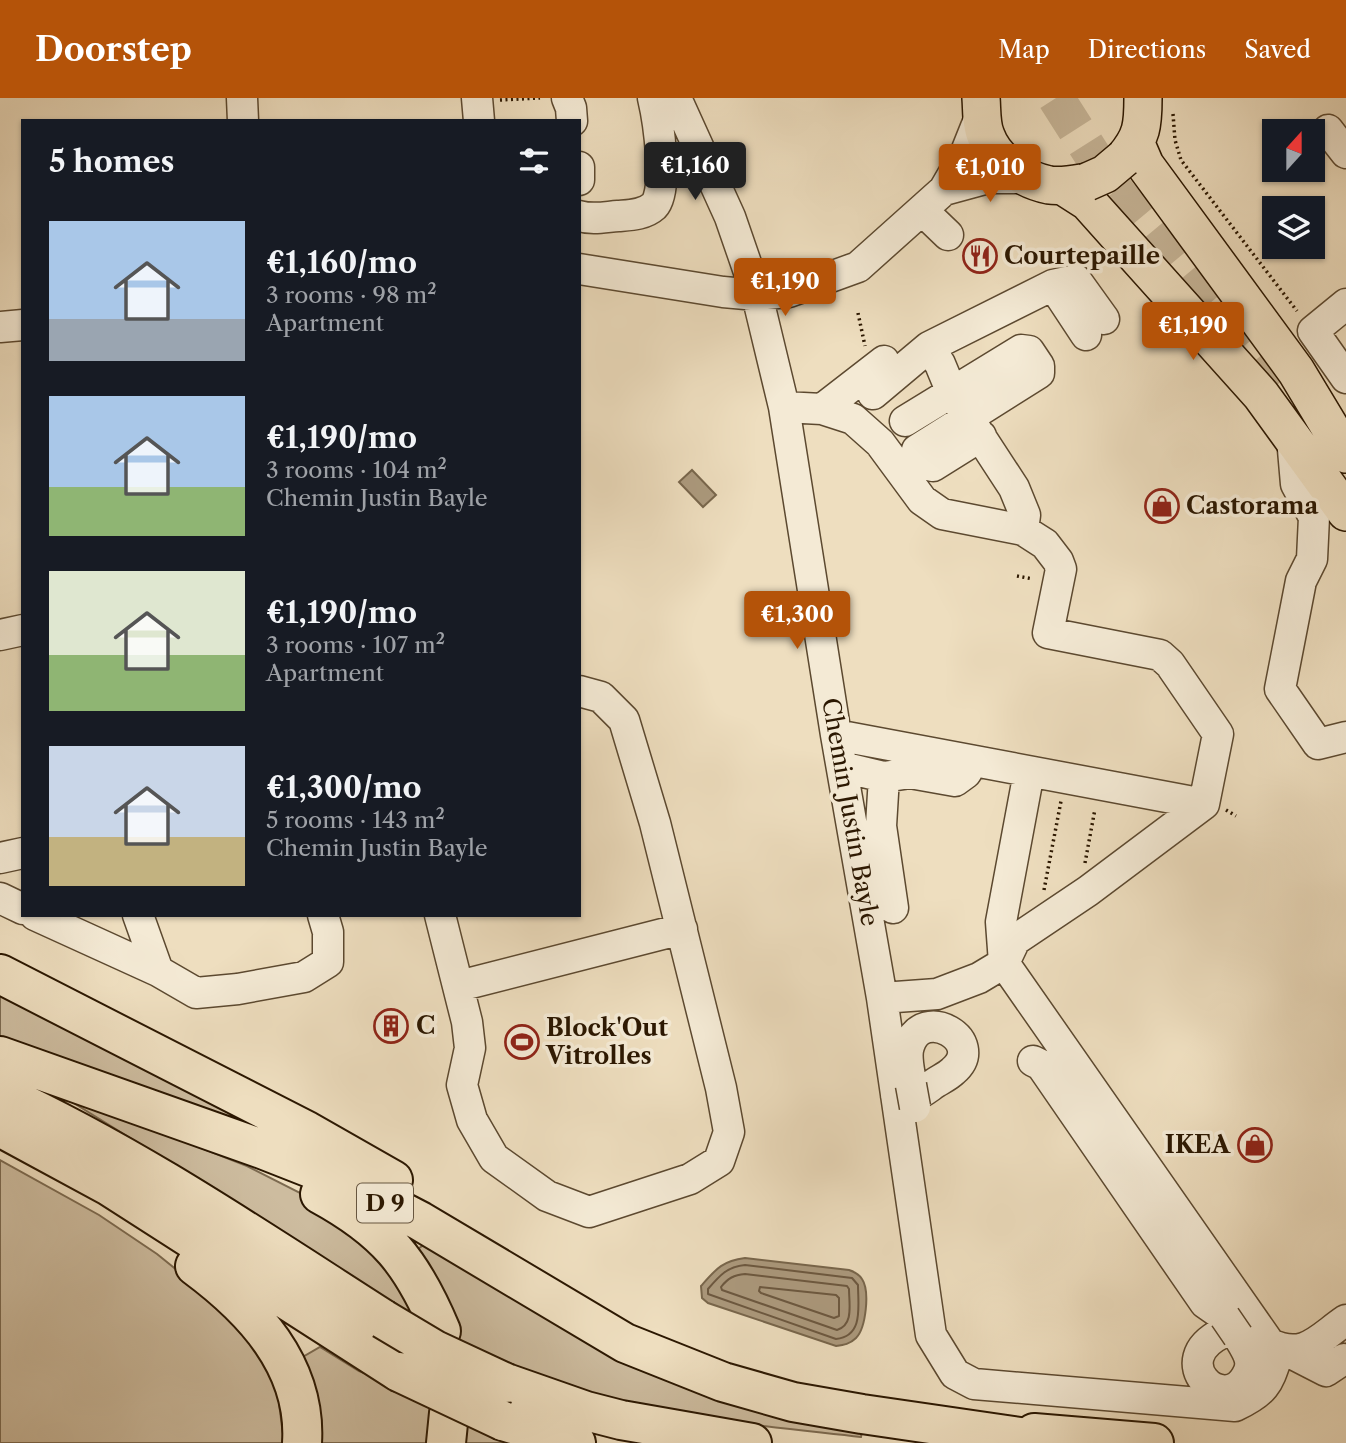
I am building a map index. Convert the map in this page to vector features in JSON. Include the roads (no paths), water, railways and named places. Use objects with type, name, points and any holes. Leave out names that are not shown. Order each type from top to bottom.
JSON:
[{"type":"highway","points":[[0,974],[307,1130],[475,1231],[606,1317],[723,1382]]},
{"type":"highway","name":"D 9","points":[[13,1060],[341,1180],[420,1221],[625,1343],[723,1382],[793,1402],[1061,1443]]},
{"type":"highway","name":"D 9","points":[[13,1060],[257,1161],[333,1201],[378,1232],[402,1257],[418,1282],[441,1331]]},
{"type":"highway","points":[[0,1093],[83,1133],[159,1176],[435,1350],[506,1383],[586,1411],[621,1420],[752,1443]]},
{"type":"highway","points":[[0,1127],[109,1186],[399,1372],[503,1421],[576,1443]]},
{"type":"highway","points":[[0,1146],[138,1226],[238,1300],[271,1338],[293,1381],[302,1412],[302,1443]]},
{"type":"highway","points":[[926,1423],[1154,1443]]},
{"type":"main road","points":[[982,105],[985,135],[995,152],[1009,166],[1060,182],[1088,202],[1261,395],[1346,512]]},
{"type":"main road","points":[[1060,182],[1105,174],[1130,151],[1158,105]]},
{"type":"main road","points":[[1130,151],[1145,165],[1296,371],[1346,454]]},
{"type":"main road","points":[[1346,472],[1277,385],[1346,496]]},
{"type":"street","points":[[242,98],[243,119]]},
{"type":"street","points":[[562,119],[566,98]]},
{"type":"street","points":[[566,98],[571,108],[572,119]]},
{"type":"street","points":[[581,200],[590,204],[602,204],[639,199],[646,193],[650,182],[645,98]]},
{"type":"street","points":[[581,216],[634,215],[646,212],[656,204],[661,193],[662,179],[653,98]]},
{"type":"street","points":[[581,269],[757,295],[789,292],[858,267],[944,190],[966,152],[982,105]]},
{"type":"street","points":[[659,143],[680,108]]},
{"type":"street","name":"Chemin Justin Bayle","points":[[680,108],[730,217],[757,295],[784,407],[836,735],[882,998],[907,1096]]},
{"type":"street","points":[[944,190],[988,178],[1060,182]]},
{"type":"street","points":[[922,210],[947,235]]},
{"type":"street","points":[[871,396],[929,347],[1053,285],[1076,280],[1095,327]]},
{"type":"street","points":[[1346,304],[1313,331],[1346,378]]},
{"type":"street","points":[[0,327],[21,325]]},
{"type":"street","points":[[929,347],[967,415],[1014,488],[1025,514],[1023,530]]},
{"type":"street","points":[[821,409],[884,361]]},
{"type":"street","points":[[784,407],[821,409],[853,419],[880,443],[922,500],[943,514],[1023,530],[1045,544],[1061,569],[1048,633],[1160,656],[1170,664],[1218,734],[1204,804],[1088,891],[1015,940],[1004,963],[979,978],[937,994],[882,998]]},
{"type":"street","points":[[905,421],[967,415]]},
{"type":"street","points":[[1292,438],[1296,484],[1314,517],[1312,559],[1301,581],[1280,689],[1318,744],[1346,737]]},
{"type":"street","points":[[0,635],[21,630]]},
{"type":"street","points":[[441,917],[467,1022],[470,1048],[462,1085],[472,1120],[494,1158],[547,1196],[589,1212],[690,1178],[719,1161],[729,1132],[721,1088],[655,823],[624,720],[601,697],[581,692]]},
{"type":"street","points":[[836,735],[1204,804]]},
{"type":"street","points":[[842,767],[884,777],[910,773],[956,781],[966,774],[973,761]]},
{"type":"street","points":[[1029,772],[1001,922],[1004,963],[1231,1319]]},
{"type":"street","points":[[884,777],[881,826],[893,908]]},
{"type":"street","points":[[0,858],[21,853]]},
{"type":"street","points":[[0,898],[21,908]]},
{"type":"street","points":[[39,917],[159,971],[196,993],[304,977],[328,961],[328,932],[324,917]]},
{"type":"street","points":[[138,917],[159,971]]},
{"type":"street","points":[[458,986],[682,929]]},
{"type":"street","points":[[1033,1061],[1041,1065],[1231,1319],[1270,1344],[1338,1370]]},
{"type":"street","points":[[907,1096],[945,1331],[975,1368],[1076,1386],[1235,1406],[1256,1396],[1267,1385],[1284,1350]]},
{"type":"street","points":[[907,1096],[930,1335],[955,1374],[974,1384],[1076,1386]]},
{"type":"street","points":[[1284,1350],[1301,1351],[1346,1320]]},
{"type":"water","points":[[692,470],[716,495],[703,507],[679,482]]},
{"type":"water","points":[[745,1258],[857,1273],[864,1285],[866,1300],[862,1326],[856,1338],[836,1346],[708,1303],[702,1298],[701,1286],[715,1270],[731,1261]]},
{"type":"tunnel","points":[[1056,98],[1114,189],[1277,385]]},
{"type":"place","name":"Courtepaille","points":[[980,256]]},
{"type":"place","name":"Castorama","points":[[1162,506]]},
{"type":"place","name":"C","points":[[391,1026]]},
{"type":"place","name":"Block'Out Vitrolles","points":[[522,1042]]},
{"type":"place","name":"IKEA","points":[[1255,1145]]}]
